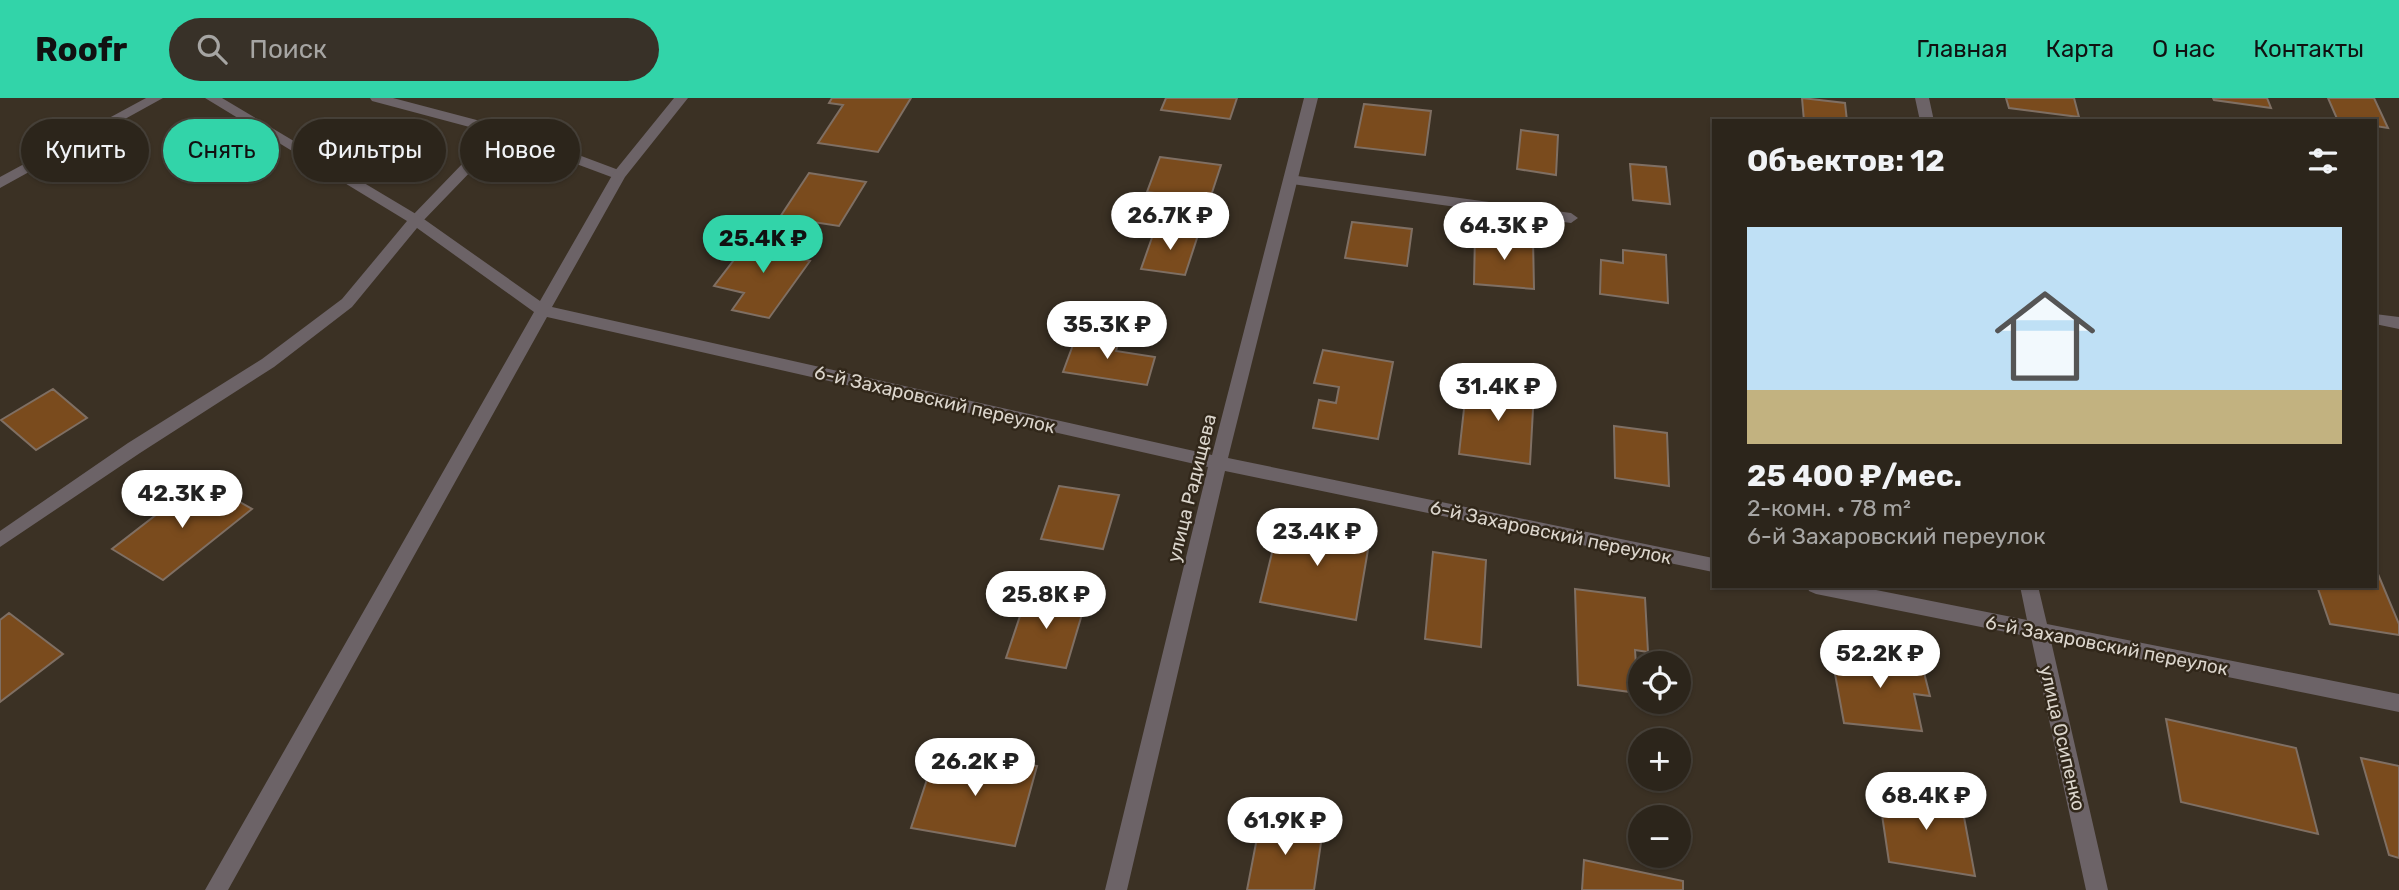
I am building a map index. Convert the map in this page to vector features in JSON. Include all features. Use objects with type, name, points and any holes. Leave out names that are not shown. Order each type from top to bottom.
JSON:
[{"type":"street","points":[[0,183],[156,98]]},
{"type":"street","name":"6-й Захаровский переулок","points":[[212,98],[416,220],[544,311],[1218,463],[1712,565]]},
{"type":"street","points":[[377,98],[460,120]]},
{"type":"street","points":[[216,890],[619,175],[681,98]]},
{"type":"street","name":"улица Радищева","points":[[1116,890],[1218,463],[1311,98]]},
{"type":"street","points":[[1922,98],[1927,119]]},
{"type":"street","points":[[580,160],[619,175]]},
{"type":"street","points":[[0,540],[134,447],[268,363],[347,303],[416,220],[460,174]]},
{"type":"street","points":[[1290,180],[1571,218]]},
{"type":"street","points":[[2377,320],[2399,323]]},
{"type":"street","name":"6-й Захаровский переулок","points":[[1826,588],[2399,703]]},
{"type":"street","name":"улица Осипенко","points":[[2029,588],[2097,890]]},
{"type":"building","points":[[832,98],[911,98],[878,152],[818,143],[843,105],[829,103]]},
{"type":"building","points":[[1166,98],[1237,98],[1230,119],[1161,110]]},
{"type":"building","points":[[1802,98],[1845,103],[1847,119],[1804,119]]},
{"type":"building","points":[[2006,98],[2074,98],[2079,117],[2009,108]]},
{"type":"building","points":[[2213,98],[2267,98],[2271,108],[2214,100]]},
{"type":"building","points":[[2328,98],[2374,98],[2388,128],[2377,126],[2377,119],[2337,119]]},
{"type":"building","points":[[1364,104],[1431,111],[1425,155],[1355,147]]},
{"type":"building","points":[[1521,130],[1558,135],[1556,175],[1517,169]]},
{"type":"building","points":[[1160,157],[1221,165],[1206,211],[1176,207],[1179,196],[1147,192]]},
{"type":"building","points":[[1630,164],[1666,167],[1670,204],[1633,200]]},
{"type":"building","points":[[809,173],[866,182],[839,226],[780,217]]},
{"type":"building","points":[[1352,222],[1412,229],[1407,266],[1345,258]]},
{"type":"building","points":[[1155,229],[1198,235],[1185,275],[1141,269]]},
{"type":"building","points":[[1475,234],[1533,239],[1534,289],[1474,284]]},
{"type":"building","points":[[753,235],[805,246],[797,258],[810,261],[769,318],[732,310],[744,293],[714,286]]},
{"type":"building","points":[[1623,250],[1666,255],[1668,303],[1600,294],[1601,260],[1623,263]]},
{"type":"building","points":[[1077,334],[1119,340],[1116,351],[1155,357],[1147,385],[1063,372]]},
{"type":"building","points":[[1323,350],[1393,362],[1378,439],[1313,428],[1319,400],[1336,403],[1339,387],[1314,383]]},
{"type":"building","points":[[1467,382],[1534,391],[1530,464],[1459,454]]},
{"type":"building","points":[[53,389],[87,418],[36,450],[1,420]]},
{"type":"building","points":[[1614,426],[1667,433],[1669,486],[1615,478]]},
{"type":"building","points":[[201,480],[252,509],[163,580],[112,549]]},
{"type":"building","points":[[1059,486],[1119,495],[1103,549],[1041,539]]},
{"type":"building","points":[[1281,516],[1371,532],[1356,620],[1260,602]]},
{"type":"building","points":[[1433,552],[1486,560],[1481,647],[1425,639]]},
{"type":"building","points":[[2377,572],[2399,624],[2399,635],[2330,624],[2318,588],[2377,588]]},
{"type":"building","points":[[1575,589],[1645,598],[1648,651],[1628,651],[1628,692],[1578,685]]},
{"type":"building","points":[[1027,595],[1085,604],[1066,668],[1006,658]]},
{"type":"building","points":[[9,613],[63,654],[0,702],[0,620]]},
{"type":"building","points":[[1831,652],[1921,661],[1930,696],[1914,694],[1922,731],[1844,723]]},
{"type":"building","points":[[2166,719],[2296,748],[2318,834],[2181,802]]},
{"type":"building","points":[[937,749],[1037,766],[1015,846],[911,828]]},
{"type":"building","points":[[2361,758],[2399,766],[2399,858],[2389,855]]},
{"type":"building","points":[[1878,788],[1961,801],[1975,876],[1889,862]]},
{"type":"building","points":[[1261,817],[1323,829],[1314,890],[1247,890]]},
{"type":"building","points":[[1584,860],[1683,881],[1683,890],[1582,890]]}]
